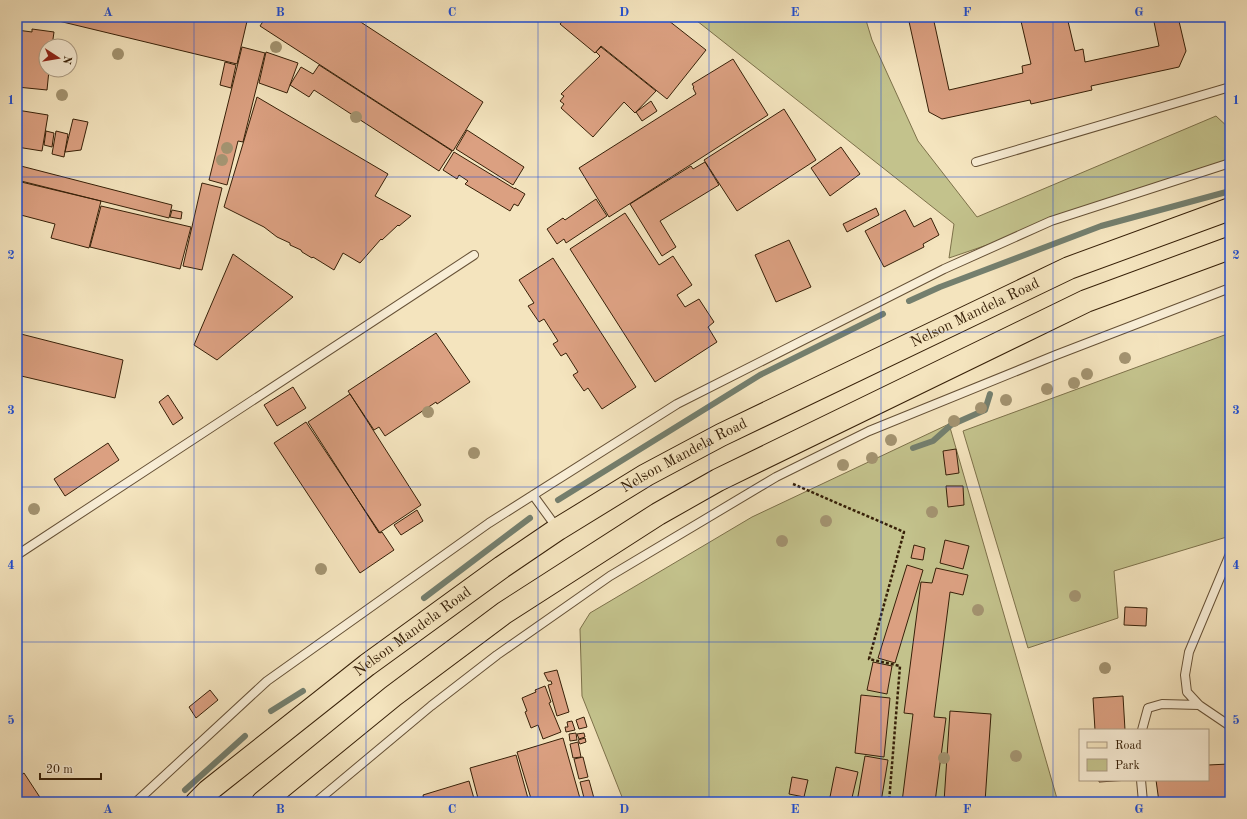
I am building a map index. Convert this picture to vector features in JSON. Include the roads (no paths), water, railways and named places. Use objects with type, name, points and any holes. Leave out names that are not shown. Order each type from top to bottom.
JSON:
[{"type":"main road","name":"Nelson Mandela Road","points":[[197,802],[367,665],[496,571],[558,529],[646,476],[721,435],[1069,268],[1230,209]]},
{"type":"main road","points":[[262,802],[393,696],[504,613],[658,514],[725,477],[1086,301],[1230,248]]},
{"type":"lane","points":[[976,162],[1230,87]]},
{"type":"lane","points":[[136,802],[266,681],[489,523],[677,404],[944,269],[1051,221],[1230,163]]},
{"type":"lane","points":[[17,555],[474,255]]},
{"type":"lane","points":[[316,802],[431,706],[497,656],[610,576],[776,477],[869,431],[1056,355],[1230,288]]},
{"type":"lane","points":[[533,495],[558,529]]},
{"type":"lane","points":[[1230,554],[1189,652],[1185,675],[1187,692],[1199,705],[1230,726]]},
{"type":"lane","points":[[1142,729],[1148,708],[1162,704],[1199,705]]},
{"type":"lane","points":[[1141,781],[1143,802]]},
{"type":"waterway","points":[[909,301],[940,287],[1101,226],[1230,191]]},
{"type":"waterway","points":[[558,500],[760,375],[883,314]]},
{"type":"waterway","points":[[913,448],[933,441],[951,425],[985,410],[990,394]]},
{"type":"waterway","points":[[424,598],[530,518]]},
{"type":"waterway","points":[[271,711],[303,691]]},
{"type":"waterway","points":[[185,790],[245,736]]}]
